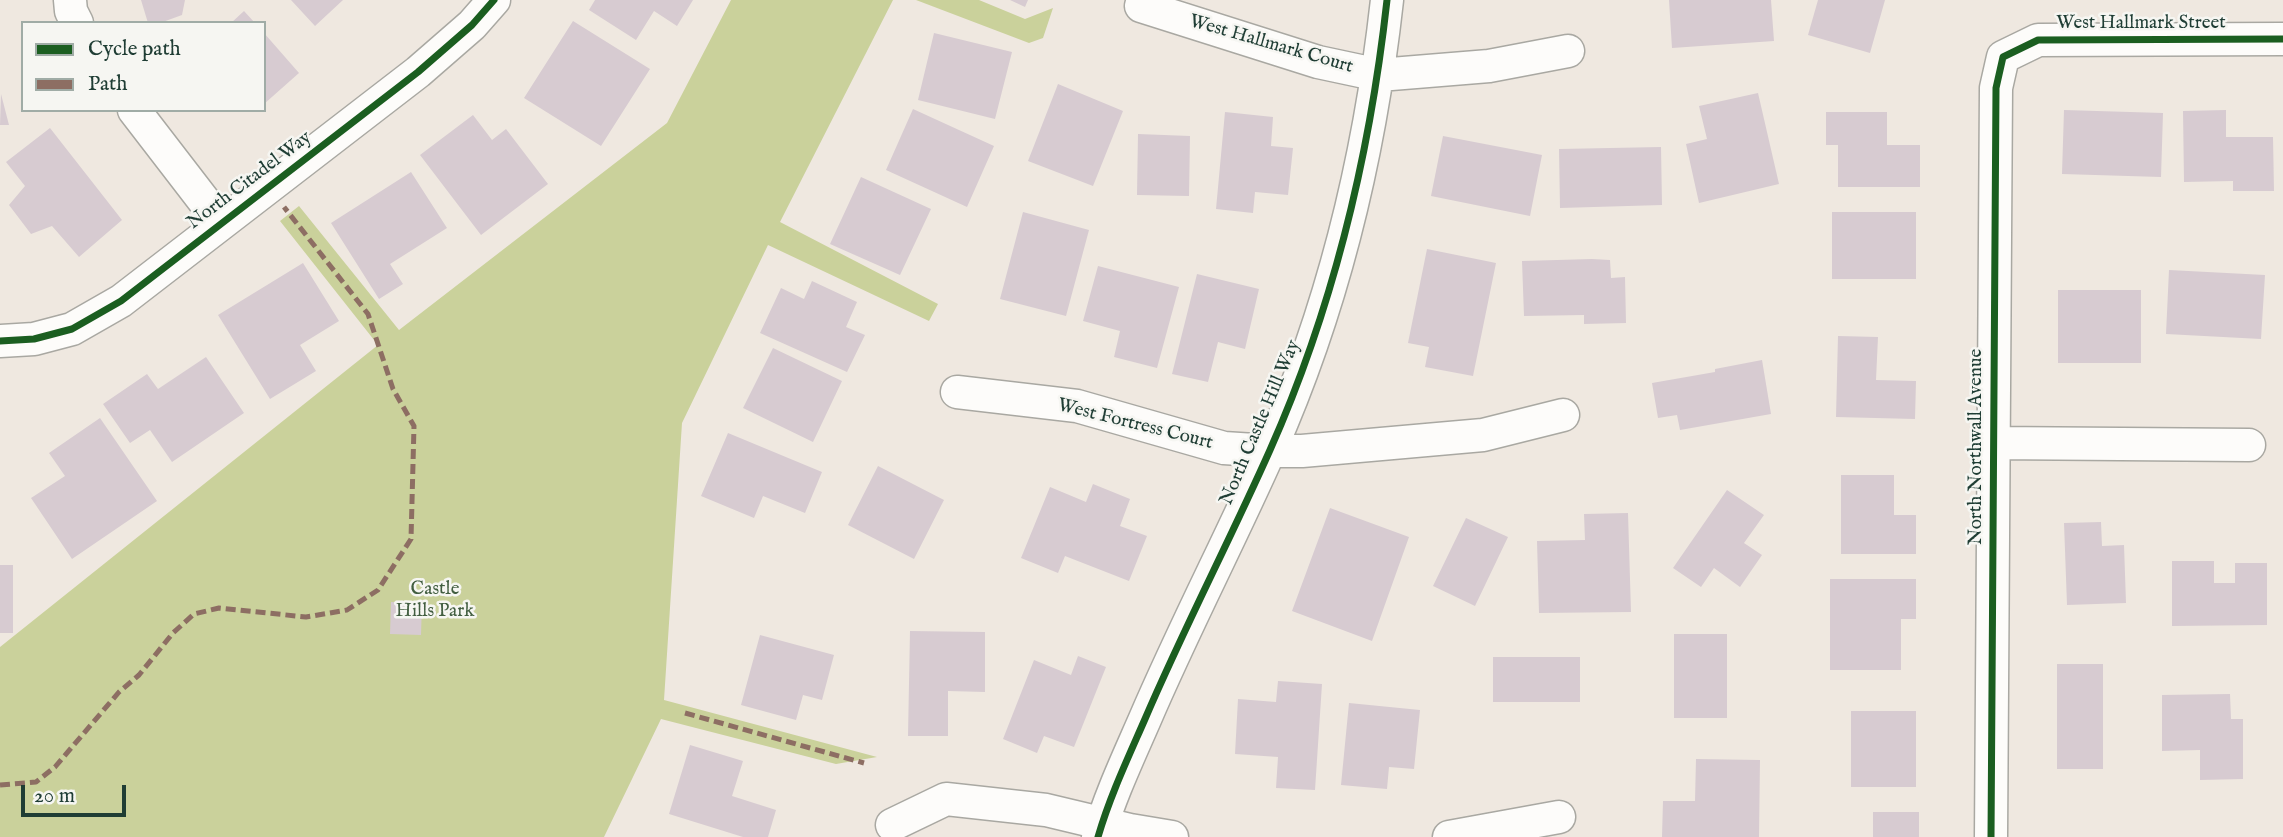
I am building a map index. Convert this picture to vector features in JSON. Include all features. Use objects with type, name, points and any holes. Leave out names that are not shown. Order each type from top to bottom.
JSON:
[{"type":"street","points":[[70,0],[76,21]]},
{"type":"street","name":"North Citadel Way","points":[[0,341],[33,339],[72,330],[121,301],[418,72],[472,25],[494,0]]},
{"type":"street","name":"North Castle Hill Way","points":[[1100,830],[1112,794],[1175,650],[1287,410],[1331,288],[1375,101],[1387,0]]},
{"type":"street","name":"West Hallmark Court","points":[[1141,5],[1318,62],[1379,75],[1489,66],[1568,51]]},
{"type":"street","name":"West Hallmark Street","points":[[2003,57],[2038,40],[2283,40]]},
{"type":"street","name":"North Northwall Avenue","points":[[1991,837],[1997,88],[2003,57]]},
{"type":"street","points":[[136,112],[221,223]]},
{"type":"street","name":"West Fortress Court","points":[[957,392],[1077,406],[1224,448],[1269,451],[1302,451],[1483,435],[1563,415]]},
{"type":"street","name":"North Northwall Avenue","points":[[1993,443],[2249,445]]},
{"type":"street","points":[[891,825],[946,799],[1046,810],[1100,830],[1172,837]]},
{"type":"street","points":[[1449,837],[1559,817]]},
{"type":"green space","name":"Castle Hills Park","points":[[731,0],[893,0],[780,222],[938,304],[929,321],[768,245],[682,423],[664,700],[877,757],[836,764],[661,719],[604,837],[0,837],[0,647],[378,345],[280,221],[299,206],[399,330],[667,123]]},
{"type":"green space","points":[[916,0],[979,0],[1025,19],[1053,8],[1043,38],[1029,43]]},
{"type":"building","points":[[141,0],[185,0],[182,15],[166,21],[147,21]]},
{"type":"building","points":[[291,0],[343,0],[315,26]]},
{"type":"building","points":[[595,0],[693,0],[677,26],[654,11],[636,40],[589,10]]},
{"type":"building","points":[[1010,0],[1028,0],[1025,7]]},
{"type":"building","points":[[1669,0],[1771,0],[1774,41],[1672,48]]},
{"type":"building","points":[[1818,0],[1885,0],[1870,53],[1808,35]]},
{"type":"building","points":[[244,11],[253,21],[233,21]]},
{"type":"building","points":[[573,21],[650,69],[601,146],[524,98]]},
{"type":"building","points":[[934,33],[1012,52],[995,119],[918,100]]},
{"type":"building","points":[[266,35],[299,73],[266,102]]},
{"type":"building","points":[[1058,84],[1123,111],[1093,186],[1028,161]]},
{"type":"building","points":[[1758,93],[1779,184],[1699,203],[1686,144],[1707,139],[1699,106]]},
{"type":"building","points":[[1,94],[9,125],[0,125]]},
{"type":"building","points":[[913,109],[994,146],[967,207],[886,170]]},
{"type":"building","points":[[2064,110],[2163,113],[2161,177],[2062,174]]},
{"type":"building","points":[[2226,110],[2226,137],[2273,137],[2274,191],[2233,191],[2233,181],[2184,182],[2183,111]]},
{"type":"building","points":[[1225,112],[1273,117],[1271,146],[1293,148],[1288,195],[1255,192],[1253,213],[1216,209]]},
{"type":"building","points":[[1826,112],[1887,112],[1887,145],[1920,145],[1920,187],[1838,187],[1838,145],[1826,145]]},
{"type":"building","points":[[473,115],[492,140],[506,129],[548,184],[481,235],[420,155]]},
{"type":"building","points":[[50,128],[122,220],[79,257],[52,226],[31,234],[9,205],[25,186],[6,162]]},
{"type":"building","points":[[1138,134],[1190,136],[1189,196],[1137,195]]},
{"type":"building","points":[[1443,136],[1542,155],[1530,216],[1431,196]]},
{"type":"building","points":[[1661,147],[1662,205],[1560,208],[1559,149]]},
{"type":"building","points":[[411,172],[447,228],[390,264],[403,284],[379,299],[331,223]]},
{"type":"building","points":[[861,177],[931,209],[900,275],[830,244]]},
{"type":"building","points":[[1023,212],[1089,230],[1066,316],[1000,299]]},
{"type":"building","points":[[1832,212],[1916,212],[1916,279],[1832,279]]},
{"type":"building","points":[[1427,249],[1496,263],[1473,376],[1425,367],[1429,347],[1408,343]]},
{"type":"building","points":[[1610,260],[1611,278],[1625,277],[1626,323],[1584,324],[1584,315],[1524,316],[1522,261]]},
{"type":"building","points":[[303,263],[339,321],[300,345],[316,371],[270,399],[218,315]]},
{"type":"building","points":[[1098,266],[1179,287],[1157,368],[1114,357],[1120,331],[1083,321]]},
{"type":"building","points":[[2169,270],[2265,275],[2261,339],[2166,334]]},
{"type":"building","points":[[1197,274],[1259,289],[1245,349],[1218,342],[1208,382],[1172,374]]},
{"type":"building","points":[[812,281],[857,302],[846,327],[865,335],[847,372],[760,333],[781,288],[804,299]]},
{"type":"building","points":[[2058,290],[2141,290],[2141,363],[2058,363]]},
{"type":"building","points":[[1838,336],[1878,337],[1876,380],[1916,381],[1915,419],[1836,417]]},
{"type":"building","points":[[773,348],[842,381],[813,442],[743,408]]},
{"type":"building","points":[[206,357],[244,413],[172,462],[150,430],[130,443],[103,404],[147,374],[158,389]]},
{"type":"building","points":[[1762,360],[1771,414],[1680,430],[1677,415],[1658,418],[1652,383],[1715,372],[1715,369]]},
{"type":"building","points":[[100,418],[157,501],[72,559],[31,498],[65,476],[49,453]]},
{"type":"building","points":[[728,433],[822,472],[805,513],[763,496],[754,518],[701,496]]},
{"type":"building","points":[[878,466],[944,500],[914,559],[848,525]]},
{"type":"building","points":[[1841,475],[1894,475],[1894,515],[1916,515],[1916,554],[1841,554]]},
{"type":"building","points":[[1093,484],[1130,499],[1120,526],[1147,536],[1129,581],[1065,556],[1058,573],[1021,558],[1050,487],[1086,502]]},
{"type":"building","points":[[1727,490],[1764,515],[1744,543],[1762,555],[1740,587],[1714,568],[1701,587],[1673,568]]},
{"type":"building","points":[[1330,508],[1409,537],[1372,641],[1292,611]]},
{"type":"building","points":[[1628,513],[1631,612],[1539,613],[1537,541],[1585,540],[1584,514]]},
{"type":"building","points":[[1466,518],[1508,537],[1475,606],[1433,586]]},
{"type":"building","points":[[2101,522],[2102,546],[2124,545],[2126,603],[2067,605],[2064,523]]},
{"type":"building","points":[[2172,561],[2214,561],[2214,583],[2235,583],[2235,563],[2267,563],[2267,625],[2172,626]]},
{"type":"building","points":[[0,565],[13,565],[13,633],[0,633]]},
{"type":"building","points":[[1830,579],[1916,579],[1916,619],[1901,619],[1901,670],[1830,670]]},
{"type":"building","points":[[391,602],[422,603],[421,635],[390,634]]},
{"type":"building","points":[[910,631],[985,632],[985,692],[948,691],[948,736],[908,736]]},
{"type":"building","points":[[1674,634],[1727,634],[1727,718],[1674,718]]},
{"type":"building","points":[[760,635],[834,655],[822,700],[803,695],[796,720],[741,705]]},
{"type":"building","points":[[1078,656],[1106,667],[1074,747],[1044,736],[1037,753],[1003,739],[1034,660],[1071,675]]},
{"type":"building","points":[[1493,657],[1580,657],[1580,702],[1493,702]]},
{"type":"building","points":[[2057,664],[2103,664],[2103,769],[2057,769]]},
{"type":"building","points":[[1278,681],[1322,684],[1315,790],[1276,788],[1278,757],[1235,754],[1238,699],[1276,702]]},
{"type":"building","points":[[2230,694],[2231,719],[2243,719],[2243,779],[2200,780],[2200,750],[2162,751],[2162,695]]},
{"type":"building","points":[[1349,703],[1420,710],[1414,769],[1389,767],[1387,789],[1341,785]]},
{"type":"building","points":[[1851,711],[1916,711],[1916,787],[1851,787]]},
{"type":"building","points":[[690,745],[743,761],[732,796],[776,810],[768,837],[743,837],[669,814]]},
{"type":"building","points":[[1696,759],[1760,760],[1759,837],[1662,837],[1663,801],[1695,801]]},
{"type":"building","points":[[1873,812],[1919,812],[1919,837],[1873,837]]},
{"type":"marked path","points":[[0,785],[36,782],[55,767],[119,692],[139,675],[173,633],[194,614],[219,608],[306,617],[347,610],[378,590],[411,539],[414,426],[393,389],[368,314],[284,207]]},
{"type":"marked path","points":[[685,713],[864,763]]},
{"type":"cycle path","points":[[0,341],[34,339],[72,329],[121,301],[418,72],[472,25],[494,0]]},
{"type":"cycle path","points":[[1098,837],[1120,777],[1160,685],[1270,450],[1312,341],[1346,230],[1359,173],[1380,58],[1387,0]]},
{"type":"cycle path","points":[[1991,837],[1996,88],[2003,57],[2038,40],[2283,39]]}]
